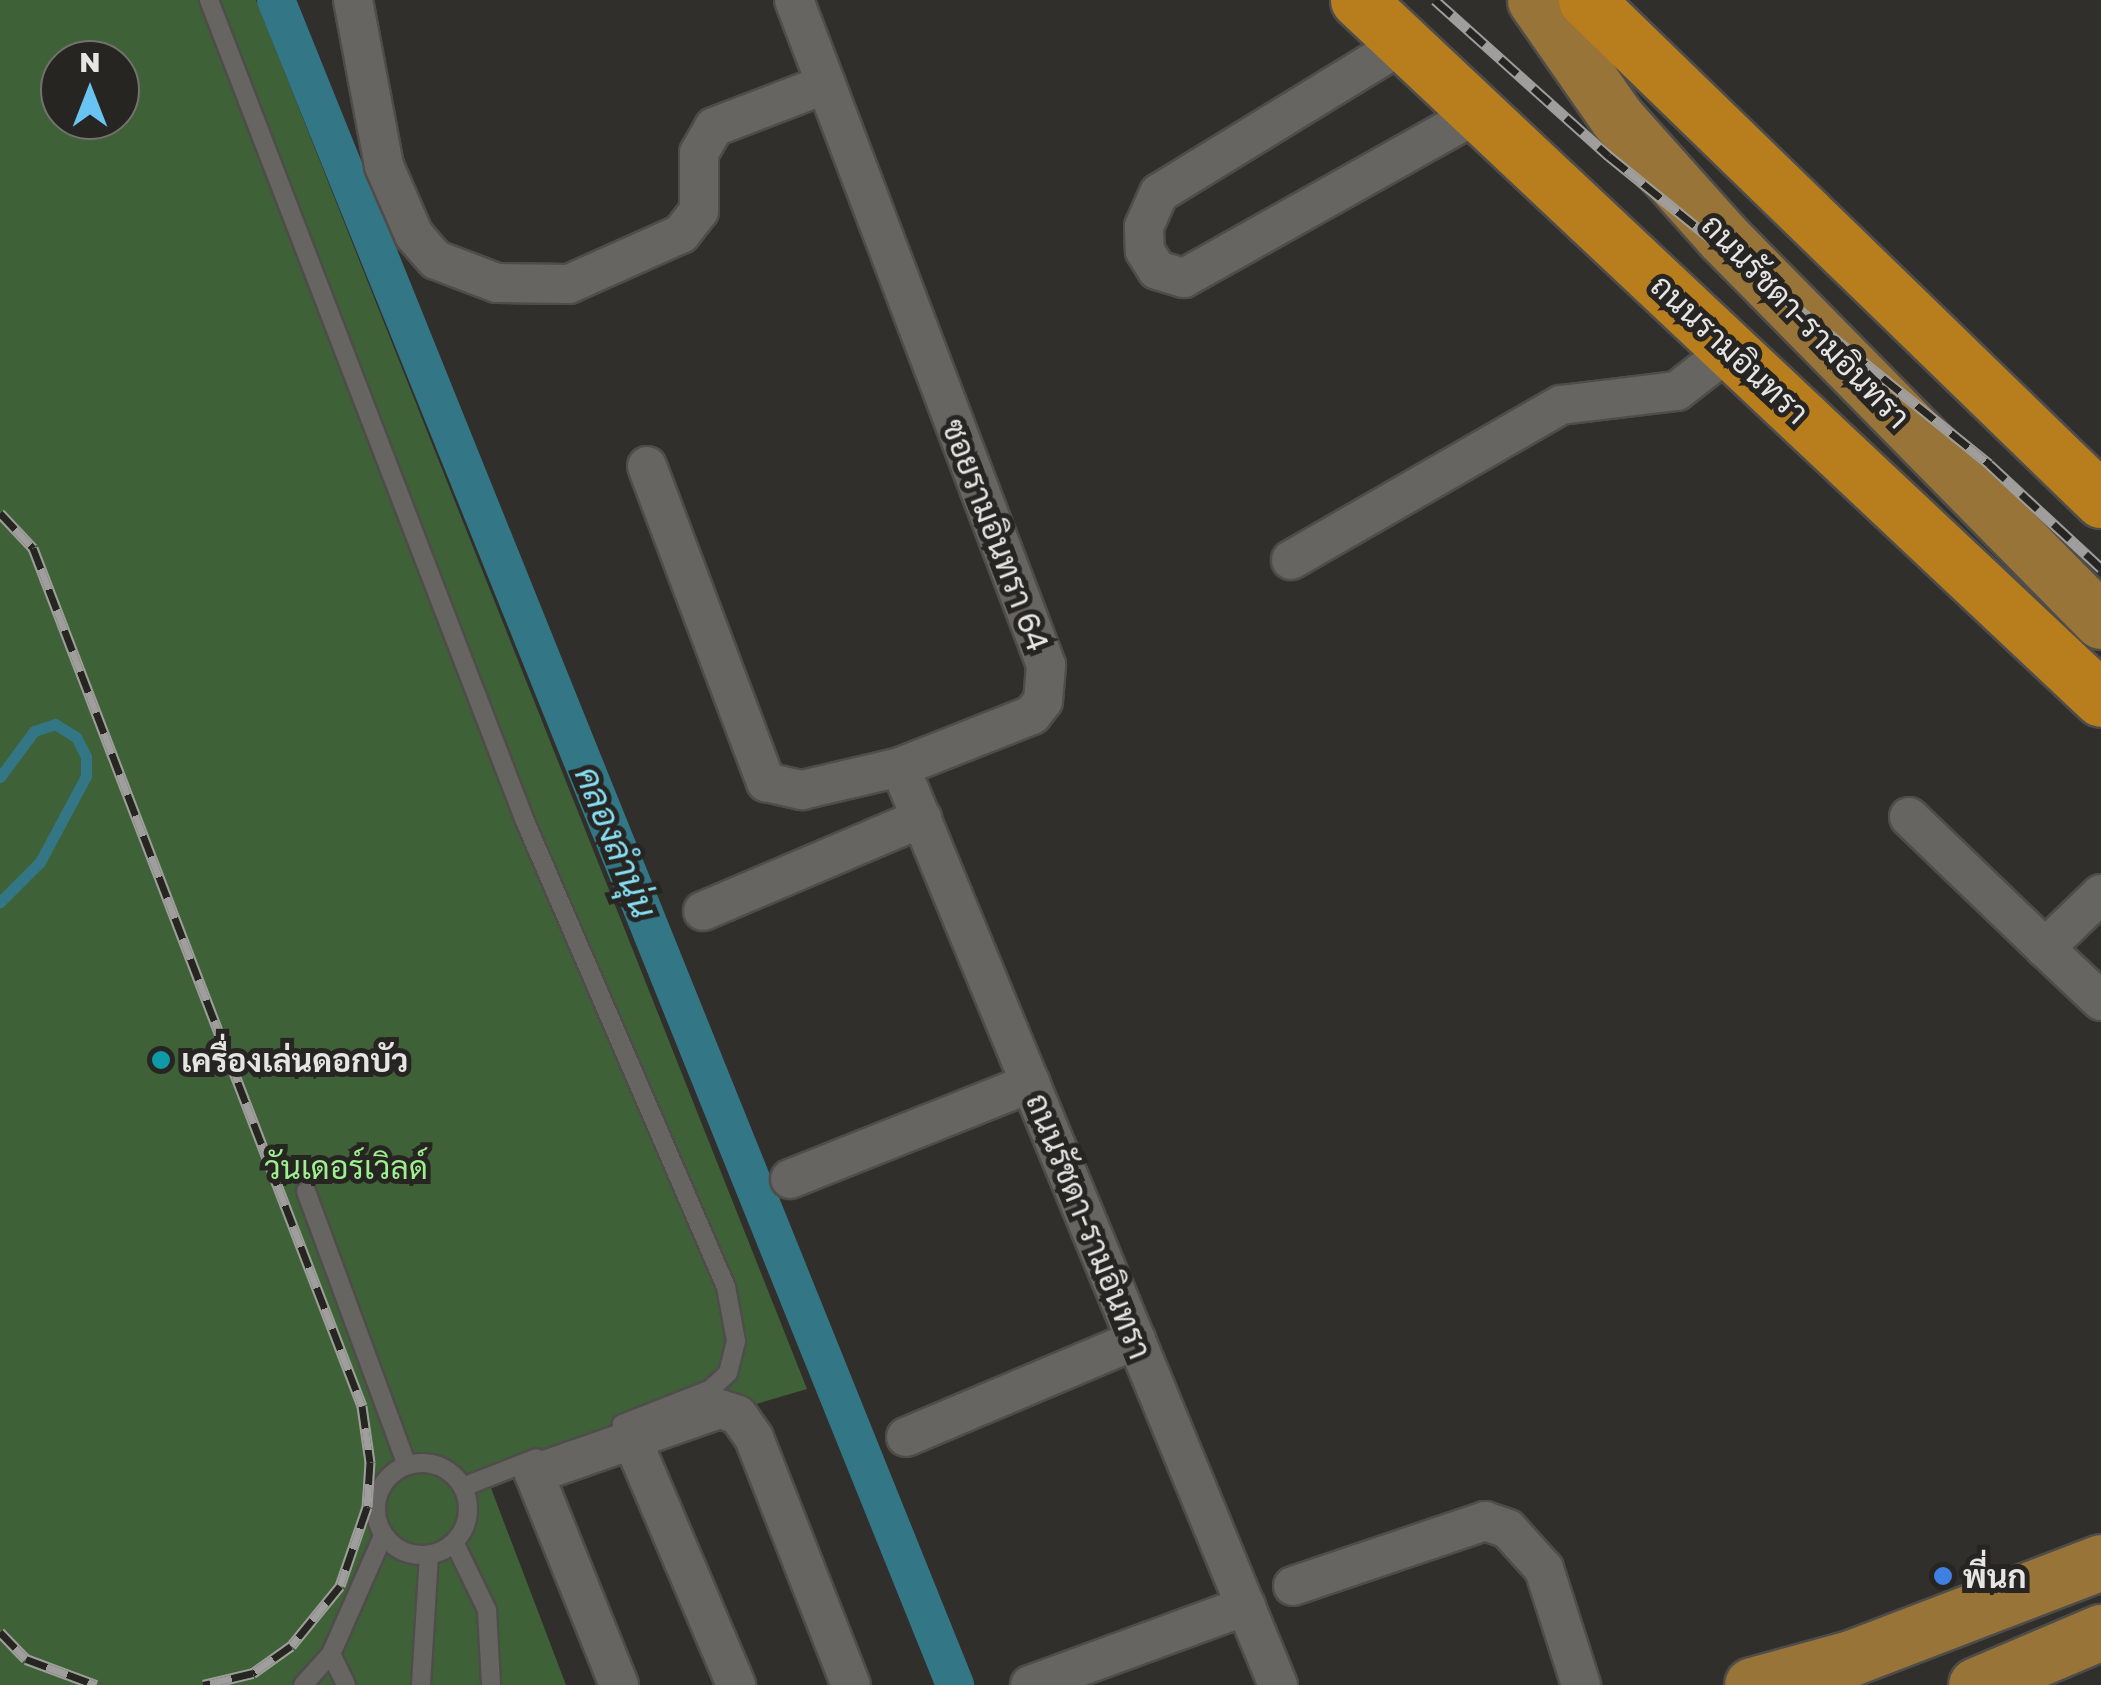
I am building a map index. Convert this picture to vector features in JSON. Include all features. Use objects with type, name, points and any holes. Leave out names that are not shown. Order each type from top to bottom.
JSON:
[{"type":"highway","name":"ถนนรามอินทรา","points":[[1358,0],[2101,700]]},
{"type":"highway","points":[[1586,0],[2101,500]]},
{"type":"main road","name":"ถนนรัชดา-รามอินทรา","points":[[1535,0],[1617,118],[1723,237],[2101,620]]},
{"type":"main road","points":[[1752,1685],[1851,1658],[2101,1562]]},
{"type":"main road","points":[[1976,1685],[2101,1632]]},
{"type":"street","points":[[352,0],[384,166],[414,235],[436,260],[497,283],[568,284],[681,234],[699,211],[699,154],[714,127],[826,84]]},
{"type":"street","name":"ซอยรามอินทรา 64","points":[[648,466],[766,782],[802,790],[900,767],[1032,715],[1048,682],[794,0]]},
{"type":"street","points":[[1404,42],[1158,193],[1144,226],[1145,251],[1157,270],[1184,278],[1478,113]]},
{"type":"street","points":[[1290,560],[1562,405],[1677,391],[1731,348]]},
{"type":"street","name":"ถนนรัชดา-รามอินทรา","points":[[900,767],[1278,1685]]},
{"type":"street","points":[[1910,817],[2101,1001]]},
{"type":"street","points":[[704,910],[922,818]]},
{"type":"street","points":[[2046,948],[2101,894]]},
{"type":"street","points":[[790,1180],[1031,1083]]},
{"type":"street","points":[[906,1436],[1136,1340]]},
{"type":"street","points":[[619,1685],[534,1480],[538,1469],[706,1410],[738,1415],[754,1438],[852,1685]]},
{"type":"street","points":[[630,1435],[736,1685]]},
{"type":"street","points":[[1294,1586],[1485,1522],[1508,1528],[1544,1568],[1581,1685]]},
{"type":"street","points":[[1030,1685],[1246,1606]]},
{"type":"lane","points":[[210,0],[525,822],[726,1287],[736,1341],[728,1374],[711,1389],[462,1487]]},
{"type":"lane","points":[[306,1191],[407,1466]]},
{"type":"lane","points":[[407,1466],[439,1466],[462,1487],[468,1517],[454,1542],[428,1555],[400,1550],[384,1534],[377,1500],[393,1473],[407,1466]]},
{"type":"lane","points":[[303,1685],[331,1654],[384,1534]]},
{"type":"lane","points":[[454,1542],[487,1610],[491,1685]]},
{"type":"lane","points":[[421,1685],[428,1555]]},
{"type":"lane","points":[[331,1654],[346,1685]]},
{"type":"green space","name":"วันเดอร์เวิลด์","points":[[0,0],[256,0],[807,1389],[489,1483],[566,1685],[0,1685]]},
{"type":"waterway","name":"คลองลำนุ่น","points":[[276,0],[955,1685]]},
{"type":"waterway","points":[[0,777],[34,731],[55,724],[76,737],[86,757],[86,776],[40,862],[0,902]]},
{"type":"railway","points":[[1435,0],[1609,156],[1989,464],[2101,568]]},
{"type":"railway","points":[[0,513],[33,548],[362,1406],[370,1462],[367,1507],[340,1586],[291,1646],[253,1673],[203,1685]]},
{"type":"railway","points":[[0,1632],[26,1659],[96,1685]]},
{"type":"place","name":"เครื่องเล่นดอกบัว","points":[[161,1060]]},
{"type":"place","name":"พี่นก","points":[[1943,1576]]}]
